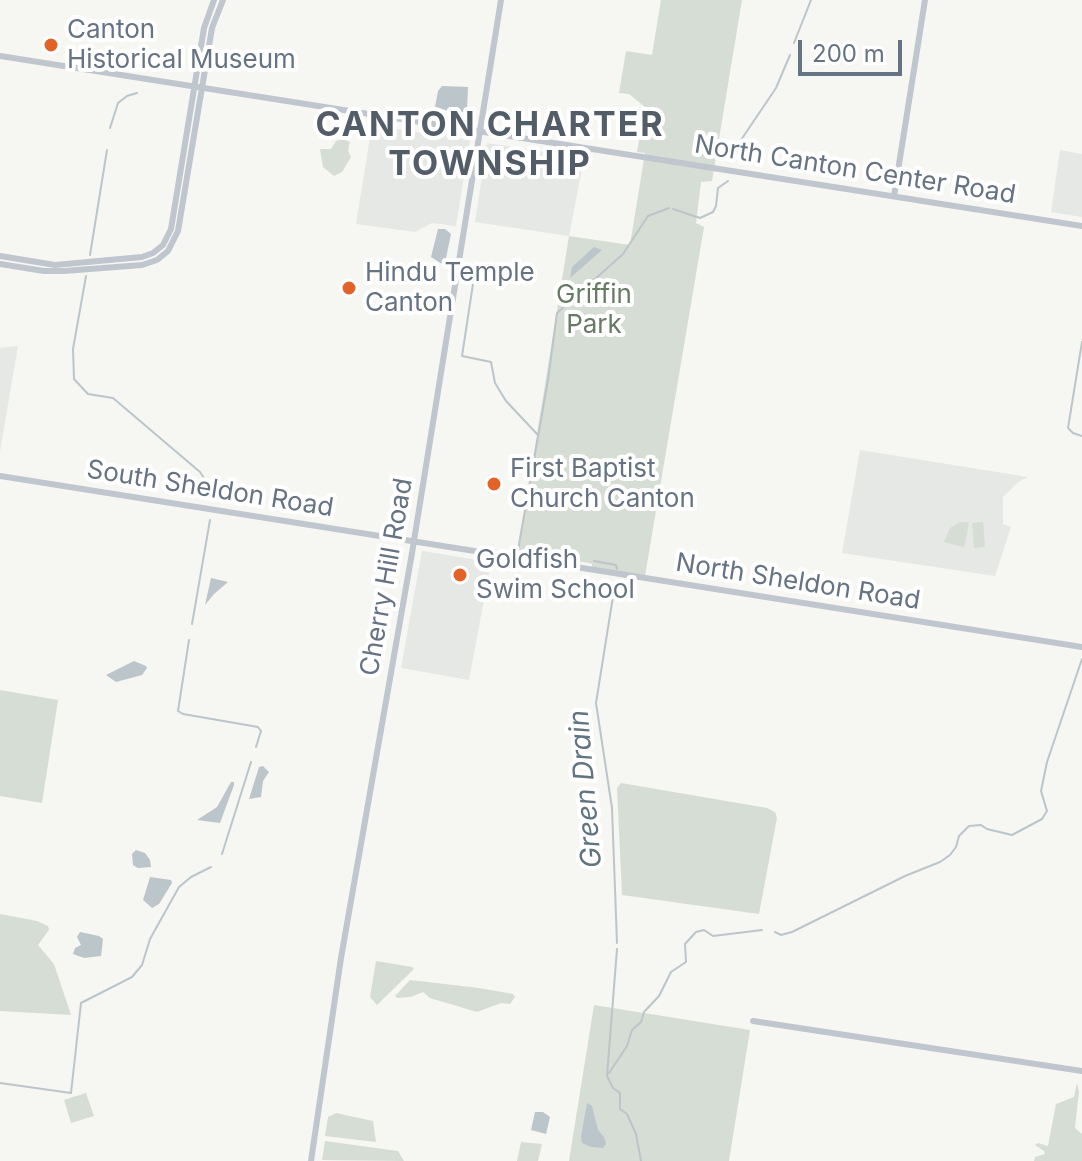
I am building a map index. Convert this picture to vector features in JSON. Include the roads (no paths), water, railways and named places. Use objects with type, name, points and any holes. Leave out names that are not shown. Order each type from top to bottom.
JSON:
[{"type":"street","points":[[0,264],[55,272],[142,265],[157,260],[168,251],[175,227],[214,0]]},
{"type":"street","points":[[207,36],[223,0]]},
{"type":"street","name":"Cherry Hill Road","points":[[311,1161],[341,958],[413,542],[501,0]]},
{"type":"street","points":[[894,196],[925,0]]},
{"type":"street","name":"North Canton Center Road","points":[[0,56],[1082,226]]},
{"type":"street","points":[[0,256],[55,265],[142,257],[163,245],[175,227]]},
{"type":"street","name":"South Sheldon Road","points":[[0,476],[413,542]]},
{"type":"street","name":"North Sheldon Road","points":[[413,542],[1082,647]]},
{"type":"street","points":[[753,1021],[1082,1071]]},
{"type":"waterway","name":"Green Drain","points":[[794,43],[811,0]]},
{"type":"waterway","name":"Green Drain","points":[[734,161],[741,140],[776,88],[790,55]]},
{"type":"waterway","points":[[110,128],[118,103],[137,93]]},
{"type":"waterway","points":[[90,255],[107,150]]},
{"type":"waterway","name":"Green Drain","points":[[673,209],[700,218],[713,212],[718,188],[728,181]]},
{"type":"waterway","name":"Green Drain","points":[[542,553],[518,550],[557,313],[623,254],[648,216],[669,208]]},
{"type":"waterway","points":[[475,271],[462,356],[491,362],[495,383],[506,401],[537,434]]},
{"type":"waterway","points":[[86,276],[73,349],[74,379],[88,394],[113,398],[200,472],[206,481],[204,499]]},
{"type":"waterway","points":[[1082,342],[1068,428],[1082,436]]},
{"type":"waterway","points":[[192,624],[210,520]]},
{"type":"waterway","name":"Green Drain","points":[[594,561],[616,565],[617,569]]},
{"type":"waterway","name":"Green Drain","points":[[615,584],[596,703],[612,808],[617,943]]},
{"type":"waterway","points":[[189,640],[178,711],[258,727],[261,731],[256,747]]},
{"type":"waterway","points":[[775,932],[781,935],[792,932],[940,862],[950,855],[959,836],[969,826],[981,825],[1012,835],[1042,819],[1047,811],[1041,791],[1047,762],[1082,659]]},
{"type":"waterway","points":[[222,854],[251,762]]},
{"type":"waterway","points":[[0,1083],[71,1093],[81,1003],[132,977],[142,965],[150,939],[179,887],[211,867]]},
{"type":"waterway","points":[[609,1073],[627,1046],[632,1030],[659,996],[671,972],[686,962],[685,944],[696,932],[704,930],[713,936],[762,930]]},
{"type":"waterway","name":"Green Drain","points":[[617,949],[607,1076],[613,1088],[620,1093],[620,1109],[627,1114],[636,1134],[641,1161]]},
{"type":"place","name":"Canton Historical Museum","points":[[51,45]]},
{"type":"place","name":"Hindu Temple Canton","points":[[349,288]]},
{"type":"place","name":"First Baptist Church Canton","points":[[494,484]]},
{"type":"place","name":"Goldfish Swim School","points":[[460,575]]},
{"type":"district","name":"CANTON CHARTER TOWNSHIP","points":[[490,146]]},
{"type":"park label","name":"Griffin Park","points":[[594,310]]}]
